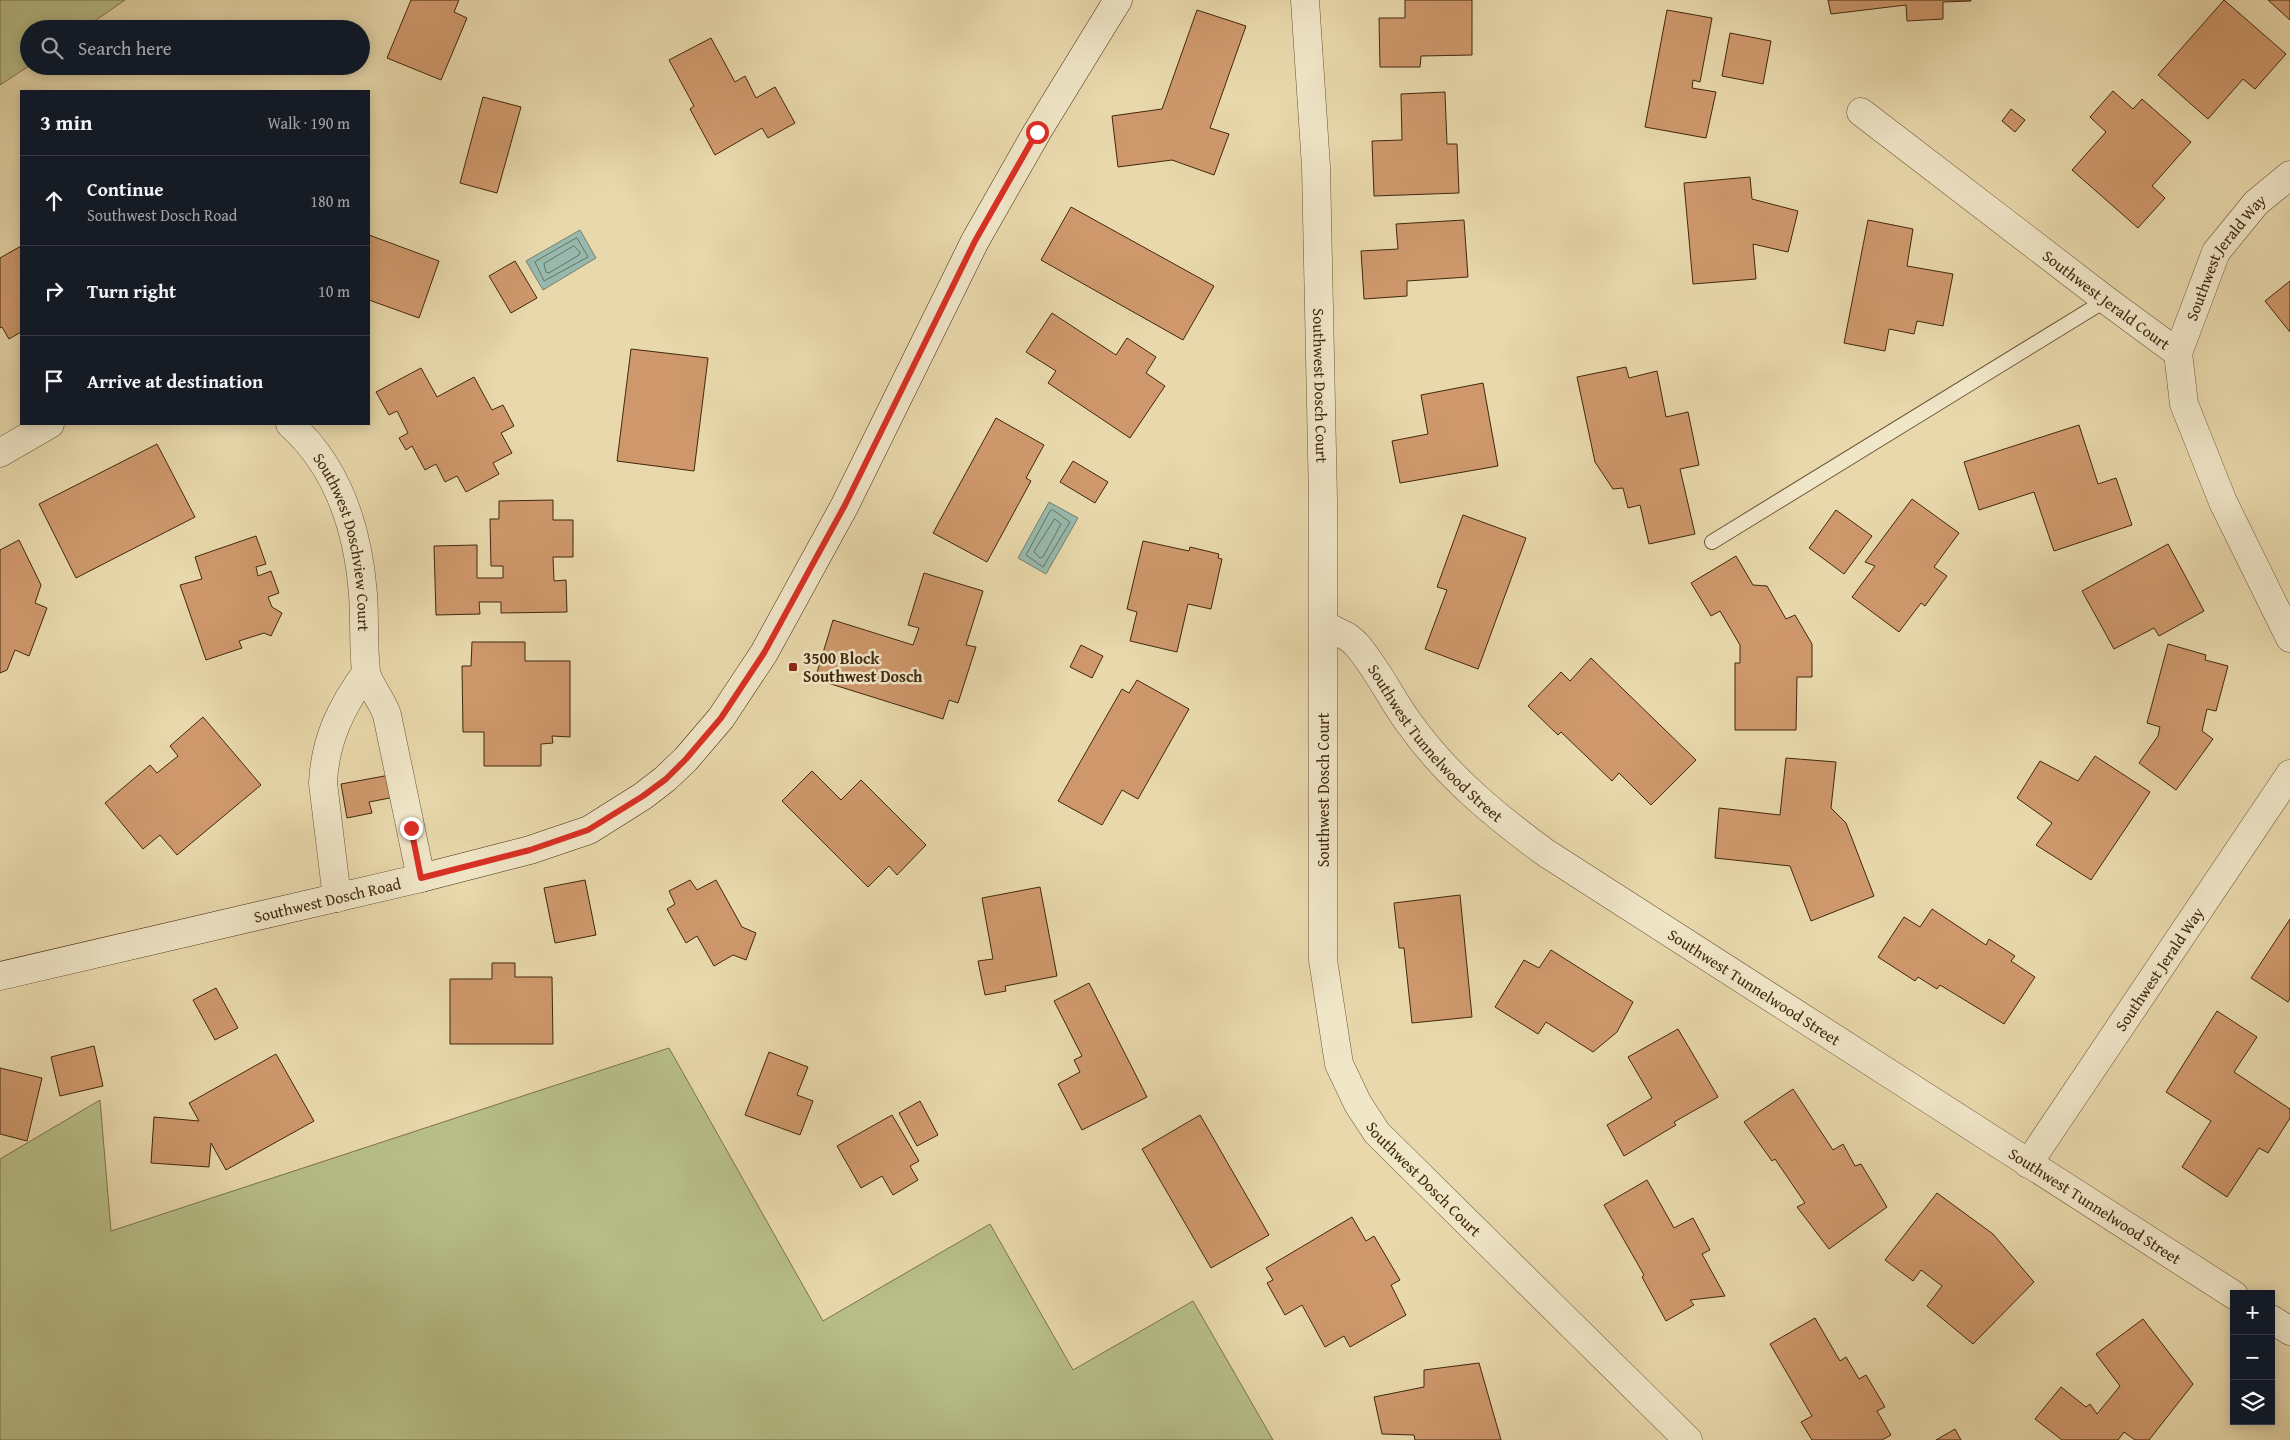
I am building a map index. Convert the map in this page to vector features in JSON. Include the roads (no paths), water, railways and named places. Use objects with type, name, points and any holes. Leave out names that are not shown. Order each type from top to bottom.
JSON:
[{"type":"street","name":"Southwest Dosch Road","points":[[0,976],[338,898],[522,853],[588,830],[643,796],[666,779],[721,718],[764,653],[845,505],[975,241],[1037,132],[1118,0]]},
{"type":"street","name":"Southwest Dosch Court","points":[[1305,0],[1316,167],[1324,626],[1323,960],[1339,1064],[1358,1104],[1377,1133],[1688,1440]]},
{"type":"street","name":"Southwest Jerald Court","points":[[1861,112],[2178,353],[2184,404],[2191,422],[2223,502],[2290,638]]},
{"type":"street","name":"Southwest Jerald Way","points":[[2178,353],[2216,252],[2256,203],[2290,175]]},
{"type":"street","points":[[0,453],[48,425]]},
{"type":"street","name":"Southwest Doschview Court","points":[[291,425],[310,441],[336,482],[353,529],[363,592],[366,673],[388,715],[421,878]]},
{"type":"street","name":"Southwest Tunnelwood Street","points":[[1324,626],[1348,637],[1356,644],[1428,748],[1450,772],[1508,825],[1554,859],[2230,1292]]},
{"type":"street","points":[[338,898],[323,783],[324,770],[337,718],[345,702],[366,673]]},
{"type":"street","name":"Southwest Jerald Way","points":[[2028,1164],[2290,774]]},
{"type":"street","points":[[2275,1322],[2290,1331]]},
{"type":"lane","points":[[1712,542],[2106,300]]},
{"type":"water","points":[[580,230],[596,258],[543,290],[526,261]]},
{"type":"water","points":[[1049,502],[1078,518],[1046,574],[1018,558]]},
{"type":"place","name":"3500 Block Southwest Dosch","points":[[793,667]]}]
